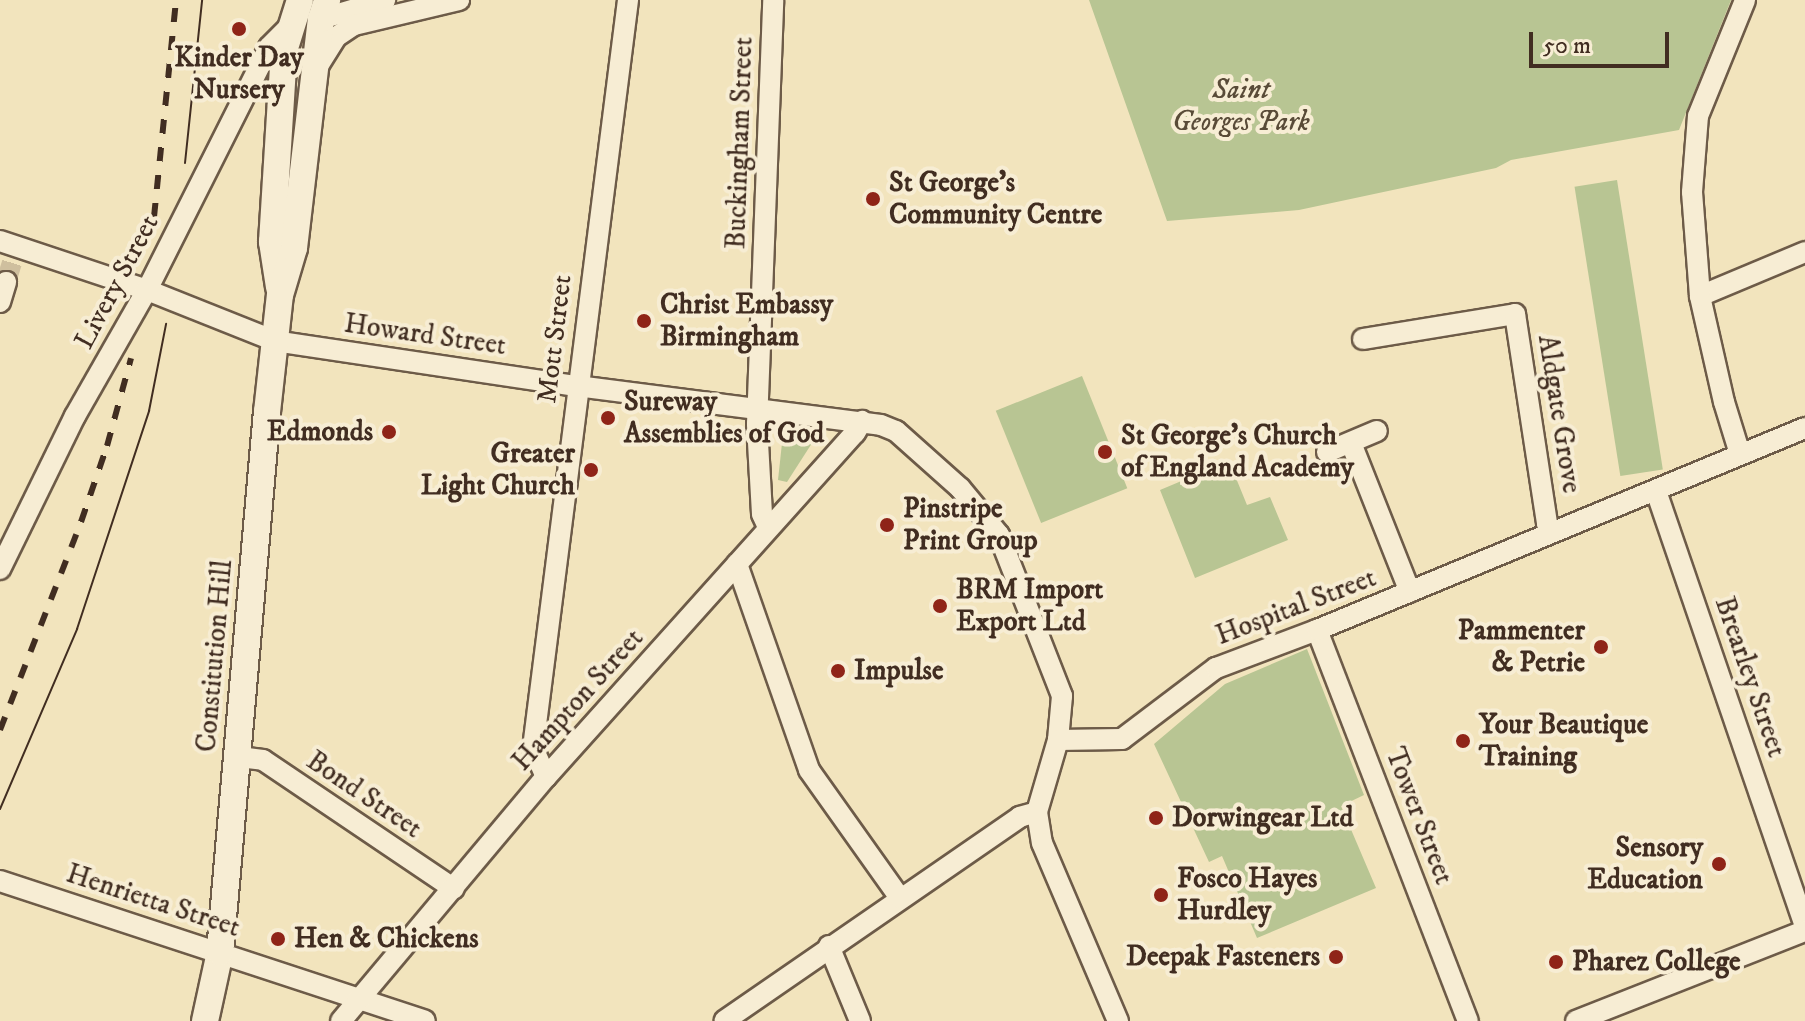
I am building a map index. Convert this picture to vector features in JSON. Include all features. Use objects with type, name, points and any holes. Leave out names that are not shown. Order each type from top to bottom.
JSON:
[{"type":"main road","name":"Constitution Hill","points":[[280,295],[272,242],[284,51],[300,0]]},
{"type":"main road","name":"Constitution Hill","points":[[277,178],[299,39],[324,10]]},
{"type":"main road","name":"Constitution Hill","points":[[205,1021],[220,952],[280,295],[294,248],[324,10]]},
{"type":"street","points":[[324,10],[385,0]]},
{"type":"street","points":[[314,73],[336,37],[354,25],[459,0]]},
{"type":"street","name":"Mott Street","points":[[546,777],[533,748],[628,0]]},
{"type":"street","name":"Buckingham Street","points":[[768,527],[762,514],[758,408],[773,0]]},
{"type":"street","points":[[1740,454],[1724,402],[1700,296],[1692,192],[1696,128],[1745,0]]},
{"type":"street","name":"Livery Street","points":[[0,569],[6,543],[147,290],[269,47],[290,26]]},
{"type":"street","name":"Howard Street","points":[[10,247],[147,290],[275,341],[577,386],[862,421],[896,431],[960,488],[999,535],[1062,696],[1058,740]]},
{"type":"street","points":[[1700,296],[1805,252]]},
{"type":"street","name":"Aldgate Grove","points":[[1363,339],[1515,314],[1547,524],[1551,532]]},
{"type":"street","name":"Hampton Street","points":[[341,1021],[546,777],[855,433],[862,421]]},
{"type":"street","name":"Hospital Street","points":[[1058,740],[1122,739],[1216,668],[1317,630],[1805,428]]},
{"type":"street","points":[[1327,452],[1377,431]]},
{"type":"street","points":[[1351,443],[1410,592]]},
{"type":"street","name":"Brearley Street","points":[[1656,491],[1805,929]]},
{"type":"street","points":[[737,564],[809,770],[900,898]]},
{"type":"street","name":"Tower Street","points":[[1317,630],[1468,1021]]},
{"type":"street","points":[[1058,740],[1037,812],[1042,843],[1118,1021]]},
{"type":"street","name":"Bond Street","points":[[239,757],[263,760],[454,889]]},
{"type":"street","points":[[724,1021],[1020,817],[1037,812]]},
{"type":"street","name":"Henrietta Street","points":[[0,881],[360,997],[425,1021]]},
{"type":"street","points":[[1576,1021],[1805,929]]},
{"type":"street","points":[[829,946],[860,1021]]},
{"type":"green space","name":"Saint Georges Park","points":[[1089,0],[1731,0],[1679,130],[1511,160],[1496,168],[1299,210],[1167,221]]},
{"type":"green space","points":[[1617,180],[1663,469],[1620,476],[1575,187]]},
{"type":"green space","points":[[1082,376],[1127,488],[1041,523],[996,411]]},
{"type":"green space","points":[[783,434],[814,440],[787,482],[778,480]]},
{"type":"green space","points":[[1229,461],[1247,505],[1270,497],[1288,540],[1195,578],[1160,490]]},
{"type":"green space","points":[[1307,649],[1364,795],[1341,806],[1376,888],[1257,938],[1222,856],[1209,862],[1154,744],[1225,684]]},
{"type":"tunnel","points":[[6,282],[14,255]]},
{"type":"tram line","points":[[185,163],[202,0]]},
{"type":"tram line","points":[[0,809],[77,629],[149,411],[166,324]]},
{"type":"railway","points":[[154,217],[176,0]]},
{"type":"railway","points":[[0,730],[81,522],[107,446],[131,358]]},
{"type":"place","name":"Kinder Day Nursery","points":[[239,29]]},
{"type":"place","name":"St George's Community Centre","points":[[873,199]]},
{"type":"place","name":"Christ Embassy Birmingham","points":[[644,321]]},
{"type":"place","name":"Sureway Assemblies of God","points":[[608,418]]},
{"type":"place","name":"Edmonds","points":[[389,432]]},
{"type":"place","name":"St George's Church of England Academy","points":[[1105,452]]},
{"type":"place","name":"Greater Light Church","points":[[591,470]]},
{"type":"place","name":"Pinstripe Print Group","points":[[887,525]]},
{"type":"place","name":"BRM Import Export Ltd","points":[[940,606]]},
{"type":"place","name":"Pammenter & Petrie","points":[[1601,647]]},
{"type":"place","name":"Impulse","points":[[838,671]]},
{"type":"place","name":"Your Beautique Training","points":[[1463,741]]},
{"type":"place","name":"Dorwingear Ltd","points":[[1156,818]]},
{"type":"place","name":"Sensory Education","points":[[1719,864]]},
{"type":"place","name":"Fosco Hayes Hurdley","points":[[1161,895]]},
{"type":"place","name":"Hen & Chickens","points":[[278,939]]},
{"type":"place","name":"Deepak Fasteners","points":[[1336,957]]},
{"type":"place","name":"Pharez College","points":[[1556,962]]}]
